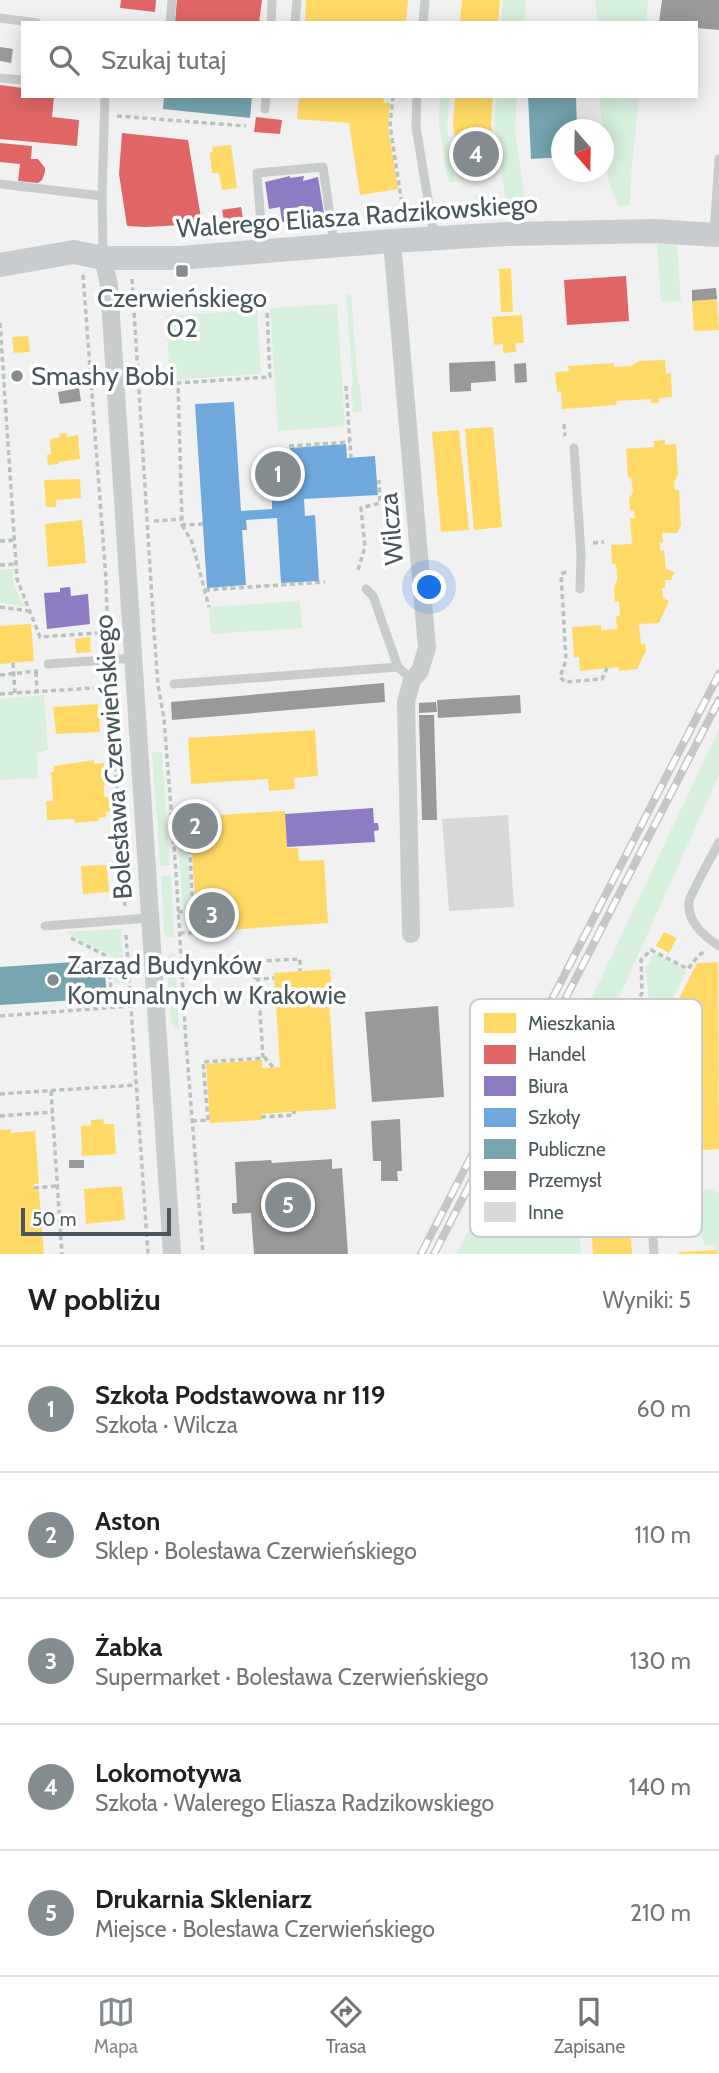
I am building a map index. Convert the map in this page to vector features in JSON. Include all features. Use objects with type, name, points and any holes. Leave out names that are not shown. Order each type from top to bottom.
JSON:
[{"type":"street","name":"Walerego Eliasza Radzikowskiego","points":[[0,265],[74,253],[103,258],[180,258],[334,246],[399,234],[435,238],[654,231],[717,235]]},
{"type":"street","name":"Wilcza","points":[[399,234],[427,649],[420,671],[412,680],[406,702],[411,934]]},
{"type":"street","name":"Bolesława Czerwieńskiego","points":[[103,258],[109,285],[172,1254]]},
{"type":"lane","points":[[170,21],[172,0]]},
{"type":"lane","points":[[271,21],[272,0]]},
{"type":"lane","points":[[295,21],[297,0]]},
{"type":"lane","points":[[423,21],[425,0]]},
{"type":"lane","points":[[0,18],[22,21]]},
{"type":"lane","points":[[0,78],[21,80]]},
{"type":"lane","points":[[103,258],[105,98]]},
{"type":"lane","points":[[265,109],[266,98]]},
{"type":"lane","points":[[417,98],[416,127],[435,238]]},
{"type":"lane","points":[[717,235],[719,159]]},
{"type":"lane","points":[[263,251],[257,173],[323,167],[334,246]]},
{"type":"lane","points":[[0,184],[102,196]]},
{"type":"lane","points":[[573,448],[581,554],[580,589]]},
{"type":"lane","points":[[366,589],[373,596],[398,667],[412,680]]},
{"type":"lane","points":[[48,664],[134,658]]},
{"type":"lane","points":[[174,684],[398,667]]},
{"type":"lane","points":[[714,947],[692,919],[689,901],[719,842]]},
{"type":"lane","points":[[46,926],[149,918]]},
{"type":"path","points":[[393,98],[390,125],[399,234]]},
{"type":"path","points":[[104,115],[246,126]]},
{"type":"path","points":[[225,124],[226,115]]},
{"type":"path","points":[[133,273],[131,283],[154,631],[172,815],[203,1254]]},
{"type":"path","points":[[83,275],[148,1254]]},
{"type":"path","points":[[170,383],[272,377],[267,311]]},
{"type":"path","points":[[0,323],[17,579],[40,637],[154,631]]},
{"type":"path","points":[[178,383],[182,525],[192,542],[209,607]]},
{"type":"path","points":[[346,386],[351,458]]},
{"type":"path","points":[[289,446],[350,442]]},
{"type":"path","points":[[0,463],[9,463]]},
{"type":"path","points":[[358,570],[365,547],[361,508],[380,503],[379,480]]},
{"type":"path","points":[[155,521],[182,519]]},
{"type":"path","points":[[182,525],[203,524]]},
{"type":"path","points":[[0,541],[14,540]]},
{"type":"path","points":[[0,565],[16,564]]},
{"type":"path","points":[[570,569],[561,574],[566,660],[560,677],[565,682],[601,679],[607,668]]},
{"type":"path","points":[[205,590],[325,582]]},
{"type":"path","points":[[0,607],[30,611]]},
{"type":"path","points":[[13,663],[15,693]]},
{"type":"path","points":[[0,675],[36,672],[48,664]]},
{"type":"path","points":[[36,672],[37,692]]},
{"type":"path","points":[[0,694],[110,687]]},
{"type":"path","points":[[172,815],[188,814],[194,933],[180,933]]},
{"type":"path","points":[[178,912],[194,911]]},
{"type":"path","points":[[61,925],[61,933],[109,957],[109,993],[130,992]]},
{"type":"path","points":[[638,999],[642,993],[641,960],[651,950],[688,969],[698,956],[714,947]]},
{"type":"path","points":[[274,978],[258,979],[243,973],[243,962],[300,959],[300,971]]},
{"type":"path","points":[[258,979],[263,1058],[273,1067]]},
{"type":"path","points":[[0,1016],[131,1006]]},
{"type":"path","points":[[192,1121],[209,1120],[203,1062],[263,1058]]},
{"type":"path","points":[[0,1094],[136,1086]]},
{"type":"path","points":[[51,1091],[62,1254]]},
{"type":"path","points":[[261,1117],[294,1115],[294,1111]]},
{"type":"path","points":[[0,1115],[52,1112]]},
{"type":"path","points":[[34,1188],[57,1186]]},
{"type":"green space","points":[[503,0],[526,0],[524,21],[501,21]]},
{"type":"green space","points":[[595,0],[648,0],[646,21],[598,21]]},
{"type":"green space","points":[[440,98],[450,98],[447,128],[455,182],[448,182],[439,123]]},
{"type":"green space","points":[[496,98],[517,98],[515,130],[527,216],[521,216],[520,211],[452,217],[451,213],[477,210],[475,195],[480,194],[482,210],[507,208],[494,124]]},
{"type":"green space","points":[[599,98],[639,98],[630,205],[618,206],[609,182],[614,182],[614,119],[602,119]]},
{"type":"green space","points":[[657,244],[677,244],[681,301],[661,302]]},
{"type":"green space","points":[[351,294],[362,411],[353,412],[346,295]]},
{"type":"green space","points":[[337,304],[345,426],[278,431],[270,308]]},
{"type":"green space","points":[[257,310],[261,374],[170,380],[166,316]]},
{"type":"green space","points":[[13,569],[14,585],[24,606],[0,603],[0,570]]},
{"type":"green space","points":[[300,601],[302,628],[211,634],[209,607]]},
{"type":"green space","points":[[44,695],[48,750],[37,753],[38,778],[0,780],[0,699]]},
{"type":"green space","points":[[719,729],[719,775],[622,991],[617,999],[591,999]]},
{"type":"green space","points":[[152,752],[162,752],[170,865],[160,866]]},
{"type":"green space","points":[[176,818],[185,818],[192,909],[183,910]]},
{"type":"green space","points":[[171,875],[174,937],[167,937],[164,931],[161,876]]},
{"type":"green space","points":[[121,929],[126,983],[114,983],[112,956],[65,932]]},
{"type":"green space","points":[[654,953],[686,971],[673,999],[649,999],[646,968]]},
{"type":"green space","points":[[170,954],[175,954],[179,1030],[171,1023],[166,960]]},
{"type":"green space","points":[[709,1189],[719,1193],[719,1254],[716,1254],[715,1245],[705,1245],[701,1237],[702,1190]]},
{"type":"green space","points":[[470,1228],[470,1237],[580,1237],[581,1254],[456,1254]]},
{"type":"building: Mieszkania","points":[[306,0],[408,0],[406,21],[305,21]]},
{"type":"building: Mieszkania","points":[[462,0],[500,0],[498,21],[460,21]]},
{"type":"building: Mieszkania","points":[[299,98],[383,98],[384,103],[390,103],[388,126],[398,189],[360,195],[349,123],[297,119]]},
{"type":"building: Mieszkania","points":[[455,98],[493,98],[491,125],[498,172],[461,178],[453,126]]},
{"type":"building: Mieszkania","points":[[231,145],[237,188],[222,190],[219,173],[212,173],[210,152],[213,152],[212,147]]},
{"type":"building: Mieszkania","points":[[511,268],[513,312],[501,312],[499,269]]},
{"type":"building: Mieszkania","points":[[717,299],[719,330],[694,331],[692,301]]},
{"type":"building: Mieszkania","points":[[522,315],[524,343],[515,343],[516,352],[503,353],[503,344],[494,345],[492,317]]},
{"type":"building: Mieszkania","points":[[28,336],[30,352],[14,353],[12,337]]},
{"type":"building: Mieszkania","points":[[665,360],[666,374],[671,373],[672,397],[659,398],[659,403],[651,403],[651,399],[616,401],[617,405],[562,409],[561,391],[557,392],[555,372],[569,371],[568,366],[614,363],[614,367],[631,366],[639,361]]},
{"type":"building: Mieszkania","points":[[493,427],[502,527],[474,530],[465,429]]},
{"type":"building: Mieszkania","points":[[459,430],[469,530],[441,532],[432,432]]},
{"type":"building: Mieszkania","points":[[67,433],[67,437],[78,435],[80,459],[48,465],[47,455],[51,454],[50,439]]},
{"type":"building: Mieszkania","points":[[665,440],[665,445],[676,444],[678,474],[674,483],[675,490],[679,490],[681,525],[677,533],[662,533],[663,543],[660,543],[660,551],[664,550],[666,569],[675,572],[671,580],[665,580],[665,588],[662,588],[663,598],[669,601],[659,623],[639,624],[641,644],[645,644],[646,651],[637,669],[619,671],[619,667],[580,671],[579,657],[574,657],[572,627],[601,625],[601,630],[617,629],[616,616],[620,616],[619,601],[615,602],[616,564],[612,564],[611,545],[632,544],[630,518],[635,518],[634,510],[630,511],[629,499],[633,492],[631,477],[628,478],[626,449],[654,447],[654,441]]},
{"type":"building: Mieszkania","points":[[80,479],[81,498],[56,500],[56,507],[46,507],[44,480]]},
{"type":"building: Mieszkania","points":[[82,520],[86,563],[48,567],[45,524]]},
{"type":"building: Mieszkania","points":[[31,624],[34,661],[0,664],[0,626]]},
{"type":"building: Mieszkania","points":[[90,637],[91,652],[76,653],[75,639]]},
{"type":"building: Mieszkania","points":[[98,704],[100,732],[56,734],[53,707]]},
{"type":"building: Mieszkania","points":[[315,730],[318,776],[294,778],[295,789],[269,791],[268,779],[191,784],[188,738]]},
{"type":"building: Mieszkania","points":[[94,760],[94,764],[104,763],[104,769],[108,768],[109,784],[104,785],[104,797],[109,797],[110,811],[106,812],[106,817],[99,818],[98,821],[75,823],[74,819],[47,820],[46,801],[53,801],[51,772],[54,772],[54,766]]},
{"type":"building: Mieszkania","points":[[189,805],[200,805],[201,816],[285,811],[287,848],[298,848],[299,861],[324,860],[328,923],[197,932]]},
{"type":"building: Mieszkania","points":[[107,865],[109,892],[83,894],[81,866]]},
{"type":"building: Mieszkania","points":[[664,932],[677,938],[669,953],[656,946]]},
{"type":"building: Mieszkania","points":[[718,962],[719,1149],[702,1150],[702,999],[679,999],[697,963]]},
{"type":"building: Mieszkania","points":[[330,969],[332,997],[329,997],[336,1109],[261,1114],[261,1120],[210,1123],[206,1064],[262,1060],[262,1068],[280,1067],[274,973]]},
{"type":"building: Mieszkania","points":[[103,1119],[104,1124],[114,1124],[116,1154],[82,1156],[81,1126],[91,1125],[91,1120]]},
{"type":"building: Mieszkania","points":[[11,1129],[11,1133],[35,1131],[39,1184],[34,1184],[34,1188],[35,1191],[39,1190],[44,1254],[0,1254],[0,1130]]},
{"type":"building: Mieszkania","points":[[122,1186],[125,1220],[86,1224],[84,1189]]},
{"type":"building: Mieszkania","points":[[592,1237],[631,1237],[632,1254],[593,1254]]},
{"type":"building: Mieszkania","points":[[716,1250],[717,1254],[679,1254],[679,1252]]},
{"type":"building: Handel","points":[[121,0],[156,0],[155,12],[120,8]]},
{"type":"building: Handel","points":[[177,0],[262,0],[259,21],[175,21]]},
{"type":"building: Handel","points":[[0,85],[21,88],[21,98],[54,98],[52,117],[79,120],[77,146],[0,139]]},
{"type":"building: Handel","points":[[256,117],[282,120],[280,134],[254,132]]},
{"type":"building: Handel","points":[[122,133],[188,140],[202,224],[127,226],[119,174]]},
{"type":"building: Handel","points":[[0,143],[32,146],[31,159],[38,159],[45,168],[42,180],[38,183],[18,181],[20,164],[0,162]]},
{"type":"building: Handel","points":[[241,207],[244,224],[225,227],[222,210]]},
{"type":"building: Handel","points":[[626,276],[629,321],[567,325],[564,280]]},
{"type":"building: Biura","points":[[290,176],[304,176],[303,181],[318,177],[325,220],[282,222],[280,207],[269,209],[265,182]]},
{"type":"building: Biura","points":[[70,587],[71,596],[88,594],[90,624],[47,629],[44,593],[60,592],[60,588]]},
{"type":"building: Biura","points":[[373,808],[374,823],[378,823],[379,830],[374,831],[375,842],[287,847],[285,814]]},
{"type":"building: Szkoły","points":[[234,402],[241,511],[272,509],[272,500],[276,500],[273,467],[291,466],[290,448],[346,444],[347,458],[375,456],[378,495],[304,499],[305,516],[315,515],[319,581],[281,583],[277,518],[246,520],[247,530],[242,530],[246,585],[207,588],[195,404]]},
{"type":"building: Publiczne","points":[[164,98],[252,98],[250,118],[163,109]]},
{"type":"building: Publiczne","points":[[528,98],[576,98],[577,119],[551,119],[551,158],[531,159]]},
{"type":"building: Publiczne","name":"Zarząd Budynków Komunalnych w Krakowie","points":[[104,960],[107,998],[0,1005],[0,967]]},
{"type":"building: Przemysł","points":[[662,0],[719,0],[719,30],[698,28],[698,21],[659,21]]},
{"type":"building: Przemysł","points":[[0,47],[13,49],[11,63],[0,61]]},
{"type":"building: Przemysł","points":[[716,288],[717,299],[692,301],[692,290]]},
{"type":"building: Przemysł","points":[[495,361],[496,381],[471,383],[471,391],[450,392],[449,363]]},
{"type":"building: Przemysł","points":[[526,363],[527,382],[515,383],[514,364]]},
{"type":"building: Przemysł","points":[[79,388],[81,401],[60,404],[58,392]]},
{"type":"building: Przemysł","points":[[384,683],[385,702],[172,720],[171,702]]},
{"type":"building: Przemysł","points":[[520,695],[521,713],[438,718],[437,700]]},
{"type":"building: Przemysł","points":[[436,702],[437,712],[419,713],[419,703]]},
{"type":"building: Przemysł","points":[[419,715],[434,715],[437,820],[422,820]]},
{"type":"building: Przemysł","points":[[438,1006],[444,1097],[372,1102],[365,1012]]},
{"type":"building: Przemysł","points":[[400,1119],[402,1171],[397,1171],[398,1181],[381,1181],[381,1161],[373,1161],[371,1121]]},
{"type":"building: Przemysł","points":[[332,1159],[332,1169],[342,1168],[348,1254],[254,1254],[251,1213],[233,1214],[232,1211],[232,1203],[237,1203],[235,1162],[271,1160],[272,1163]]},
{"type":"building: Przemysł","points":[[69,1160],[84,1160],[84,1168],[69,1168]]},
{"type":"building: Inne","points":[[508,815],[514,907],[449,911],[442,819]]},
{"type":"railway","points":[[552,999],[719,674]]},
{"type":"railway","points":[[565,999],[719,700]]},
{"type":"railway","points":[[421,1254],[470,1159]]},
{"type":"railway","points":[[434,1254],[470,1184]]},
{"type":"place","name":"Lokomotywa","points":[[476,154]]},
{"type":"place","name":"Czerwieńskiego 02","points":[[182,271]]},
{"type":"place","name":"Smashy Bobi","points":[[17,376]]},
{"type":"place","name":"Szkoła Podstawowa nr 119","points":[[278,474]]},
{"type":"place","name":"Aston","points":[[195,826]]},
{"type":"place","name":"Żabka","points":[[212,915]]},
{"type":"place","name":"Zarząd Budynków Komunalnych w Krakowie","points":[[53,980]]},
{"type":"place","name":"Drukarnia Skleniarz","points":[[288,1205]]}]
